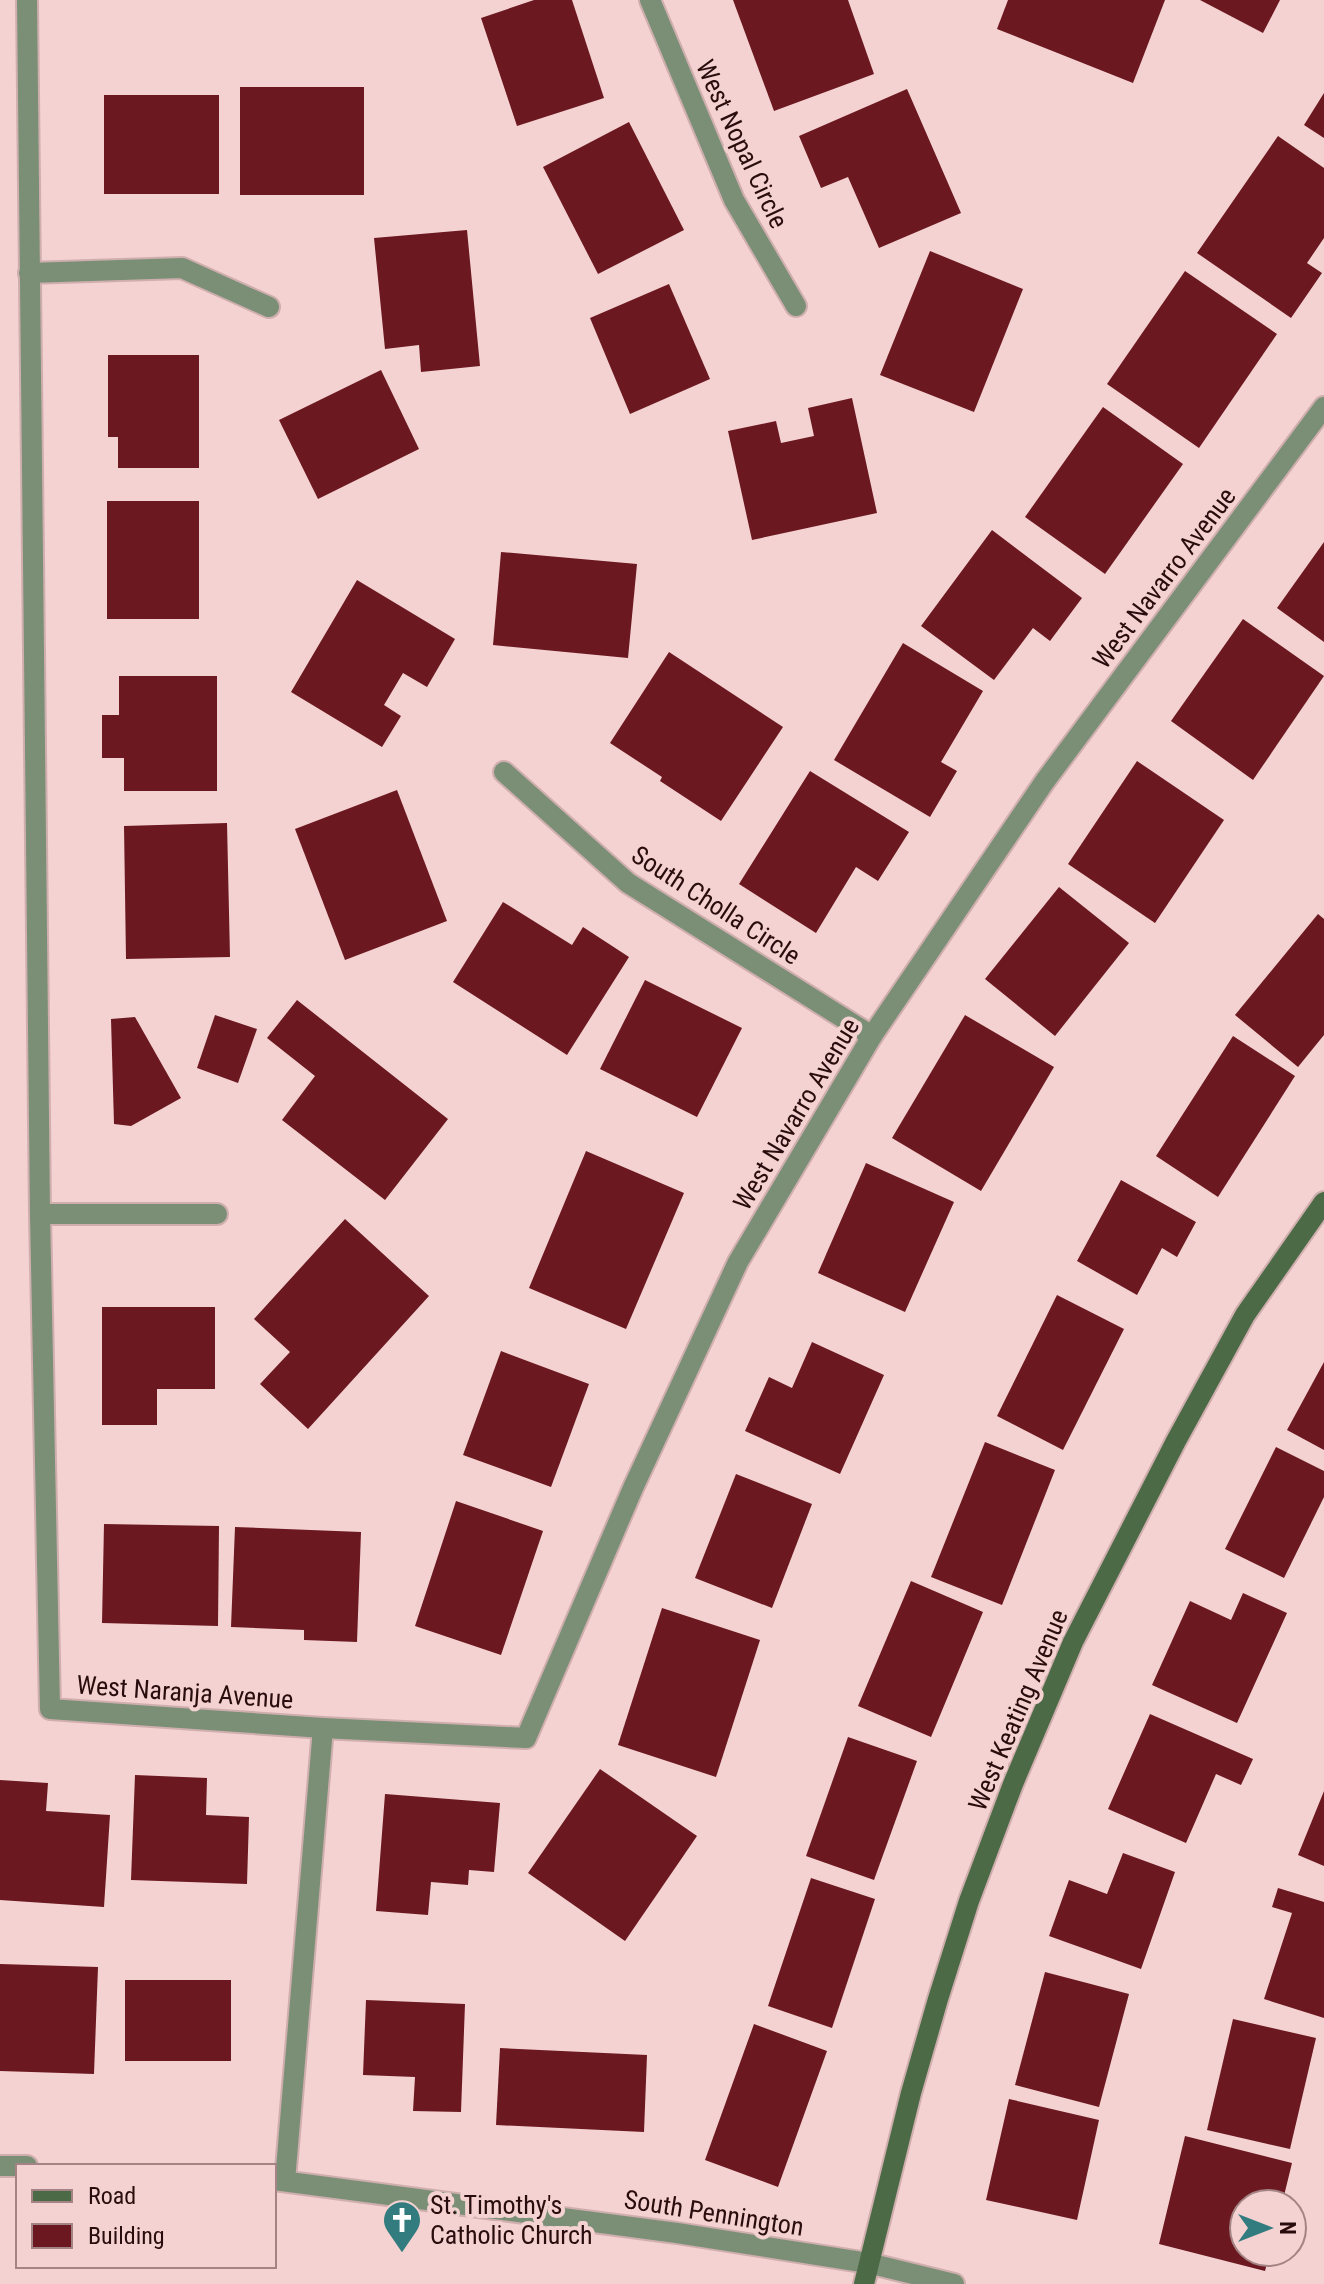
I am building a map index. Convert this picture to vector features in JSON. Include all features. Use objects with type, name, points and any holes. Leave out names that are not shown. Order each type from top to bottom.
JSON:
[{"type":"street","name":"West Naranja Avenue","points":[[27,0],[40,1214],[50,1709],[323,1728],[279,2181]]},
{"type":"street","name":"West Nopal Circle","points":[[650,0],[734,200],[796,306]]},
{"type":"street","points":[[29,273],[182,268],[269,307]]},
{"type":"street","name":"West Navarro Avenue","points":[[323,1728],[526,1738],[633,1488],[738,1262],[872,1036],[1045,781],[1324,407]]},
{"type":"street","name":"South Cholla Circle","points":[[504,772],[628,883],[872,1036]]},
{"type":"street","name":"West Keating Avenue","points":[[864,2284],[911,2093],[969,1901],[1013,1784],[1067,1656],[1169,1454],[1245,1315],[1324,1202]]},
{"type":"street","points":[[40,1214],[217,1214]]},
{"type":"street","name":"South Pennington","points":[[279,2181],[677,2233],[868,2263],[954,2284]]},
{"type":"building","points":[[534,0],[572,0],[604,98],[517,126],[481,18]]},
{"type":"building","points":[[733,0],[848,0],[874,74],[774,111]]},
{"type":"building","points":[[1008,0],[1165,0],[1133,83],[997,29]]},
{"type":"building","points":[[1200,0],[1280,0],[1263,33]]},
{"type":"building","points":[[240,87],[364,87],[364,195],[240,195]]},
{"type":"building","points":[[907,89],[961,213],[879,248],[848,177],[821,188],[799,136]]},
{"type":"building","points":[[1324,93],[1324,138],[1304,125]]},
{"type":"building","points":[[104,95],[219,95],[219,194],[104,194]]},
{"type":"building","points":[[629,122],[684,230],[598,274],[543,167]]},
{"type":"building","points":[[1278,136],[1324,168],[1324,238],[1307,263],[1322,273],[1291,318],[1197,253]]},
{"type":"building","points":[[467,230],[480,366],[421,372],[419,345],[385,349],[374,238]]},
{"type":"building","points":[[930,251],[1023,289],[974,412],[880,375]]},
{"type":"building","points":[[1185,271],[1277,334],[1199,448],[1107,384]]},
{"type":"building","points":[[669,284],[710,379],[630,414],[590,318]]},
{"type":"building","points":[[108,355],[199,355],[199,468],[118,468],[118,437],[108,437]]},
{"type":"building","points":[[381,370],[419,449],[318,499],[279,420]]},
{"type":"building","points":[[852,398],[877,513],[752,540],[728,431],[776,421],[781,443],[814,436],[808,408]]},
{"type":"building","points":[[1103,407],[1183,464],[1105,574],[1025,517]]},
{"type":"building","points":[[107,501],[199,501],[199,619],[107,619]]},
{"type":"building","points":[[992,530],[1082,598],[1050,641],[1033,628],[994,680],[921,626]]},
{"type":"building","points":[[1324,542],[1324,642],[1277,608]]},
{"type":"building","points":[[501,552],[637,564],[628,658],[493,645]]},
{"type":"building","points":[[357,580],[455,639],[427,687],[403,673],[384,705],[401,716],[382,747],[291,692]]},
{"type":"building","points":[[1243,619],[1324,676],[1253,780],[1171,721]]},
{"type":"building","points":[[903,643],[983,691],[941,762],[957,771],[930,817],[834,760]]},
{"type":"building","points":[[669,652],[783,727],[721,821],[610,743]]},
{"type":"building","points":[[119,676],[217,676],[217,791],[124,791],[124,758],[102,758],[102,715],[119,715]]},
{"type":"building","points":[[1137,761],[1224,820],[1155,923],[1068,864]]},
{"type":"building","points":[[810,771],[909,832],[878,881],[856,867],[816,933],[739,884]]},
{"type":"building","points":[[397,790],[447,921],[345,960],[295,829]]},
{"type":"building","points":[[227,823],[230,957],[126,959],[124,826]]},
{"type":"building","points":[[1059,887],[1129,943],[1055,1036],[985,979]]},
{"type":"building","points":[[503,902],[572,945],[583,927],[629,957],[567,1055],[453,982]]},
{"type":"building","points":[[1318,914],[1324,919],[1324,1035],[1298,1067],[1235,1015]]},
{"type":"building","points":[[645,980],[742,1028],[697,1117],[600,1069]]},
{"type":"building","points":[[297,1000],[448,1119],[385,1200],[282,1120],[315,1076],[267,1038]]},
{"type":"building","points":[[215,1015],[257,1029],[238,1083],[197,1068]]},
{"type":"building","points":[[965,1015],[1054,1067],[981,1191],[892,1138]]},
{"type":"building","points":[[135,1017],[181,1098],[131,1126],[114,1124],[111,1019]]},
{"type":"building","points":[[1233,1036],[1295,1076],[1218,1197],[1156,1156]]},
{"type":"building","points":[[586,1151],[684,1193],[626,1329],[529,1288]]},
{"type":"building","points":[[866,1163],[954,1202],[905,1312],[818,1273]]},
{"type":"building","points":[[1121,1180],[1196,1222],[1177,1257],[1162,1248],[1137,1295],[1077,1261]]},
{"type":"building","points":[[345,1219],[429,1296],[308,1429],[260,1384],[290,1352],[254,1319]]},
{"type":"building","points":[[1057,1295],[1124,1329],[1063,1450],[997,1416]]},
{"type":"building","points":[[102,1307],[215,1307],[215,1389],[157,1389],[157,1425],[102,1425]]},
{"type":"building","points":[[812,1342],[884,1375],[840,1474],[745,1431],[769,1377],[792,1388]]},
{"type":"building","points":[[501,1351],[589,1384],[551,1487],[463,1455]]},
{"type":"building","points":[[1324,1362],[1324,1450],[1287,1430]]},
{"type":"building","points":[[985,1442],[1055,1470],[1002,1605],[931,1577]]},
{"type":"building","points":[[1276,1447],[1324,1471],[1324,1497],[1284,1578],[1225,1549]]},
{"type":"building","points":[[736,1474],[812,1504],[772,1608],[695,1578]]},
{"type":"building","points":[[456,1501],[543,1531],[501,1655],[415,1626]]},
{"type":"building","points":[[104,1524],[219,1526],[218,1626],[102,1623]]},
{"type":"building","points":[[235,1527],[361,1532],[357,1642],[304,1640],[304,1630],[231,1627]]},
{"type":"building","points":[[911,1581],[983,1612],[931,1737],[858,1706]]},
{"type":"building","points":[[1243,1593],[1287,1613],[1237,1723],[1152,1685],[1190,1601],[1231,1620]]},
{"type":"building","points":[[662,1608],[760,1640],[716,1777],[618,1745]]},
{"type":"building","points":[[1150,1714],[1253,1759],[1241,1785],[1216,1774],[1186,1843],[1108,1809]]},
{"type":"building","points":[[848,1737],[917,1761],[874,1880],[806,1856]]},
{"type":"building","points":[[600,1769],[697,1836],[625,1941],[528,1873]]},
{"type":"building","points":[[135,1775],[207,1778],[206,1815],[249,1817],[247,1884],[131,1880]]},
{"type":"building","points":[[0,1780],[48,1783],[46,1811],[110,1815],[104,1907],[0,1900]]},
{"type":"building","points":[[1324,1791],[1324,1866],[1298,1855]]},
{"type":"building","points":[[385,1794],[500,1803],[494,1872],[469,1870],[468,1885],[431,1882],[428,1915],[376,1911]]},
{"type":"building","points":[[1123,1853],[1175,1872],[1141,1969],[1049,1936],[1069,1880],[1107,1894]]},
{"type":"building","points":[[811,1878],[875,1899],[832,2028],[768,2006]]},
{"type":"building","points":[[1278,1888],[1324,1902],[1324,2018],[1264,1999],[1292,1913],[1272,1907]]},
{"type":"building","points":[[0,1964],[98,1967],[94,2074],[0,2071]]},
{"type":"building","points":[[1045,1972],[1129,1994],[1099,2107],[1015,2085]]},
{"type":"building","points":[[125,1980],[231,1980],[231,2061],[125,2061]]},
{"type":"building","points":[[366,2000],[465,2004],[461,2112],[413,2111],[415,2077],[363,2075]]},
{"type":"building","points":[[1233,2019],[1316,2038],[1290,2149],[1207,2130]]},
{"type":"building","points":[[754,2024],[827,2051],[778,2187],[705,2160]]},
{"type":"building","points":[[500,2048],[647,2055],[644,2132],[496,2125]]},
{"type":"building","points":[[1009,2099],[1099,2120],[1077,2220],[986,2200]]},
{"type":"building","points":[[1185,2136],[1292,2163],[1286,2188],[1228,2188],[1228,2262],[1159,2244]]},
{"type":"place","name":"St. Timothy's Catholic Church","points":[[402,2254]]}]
